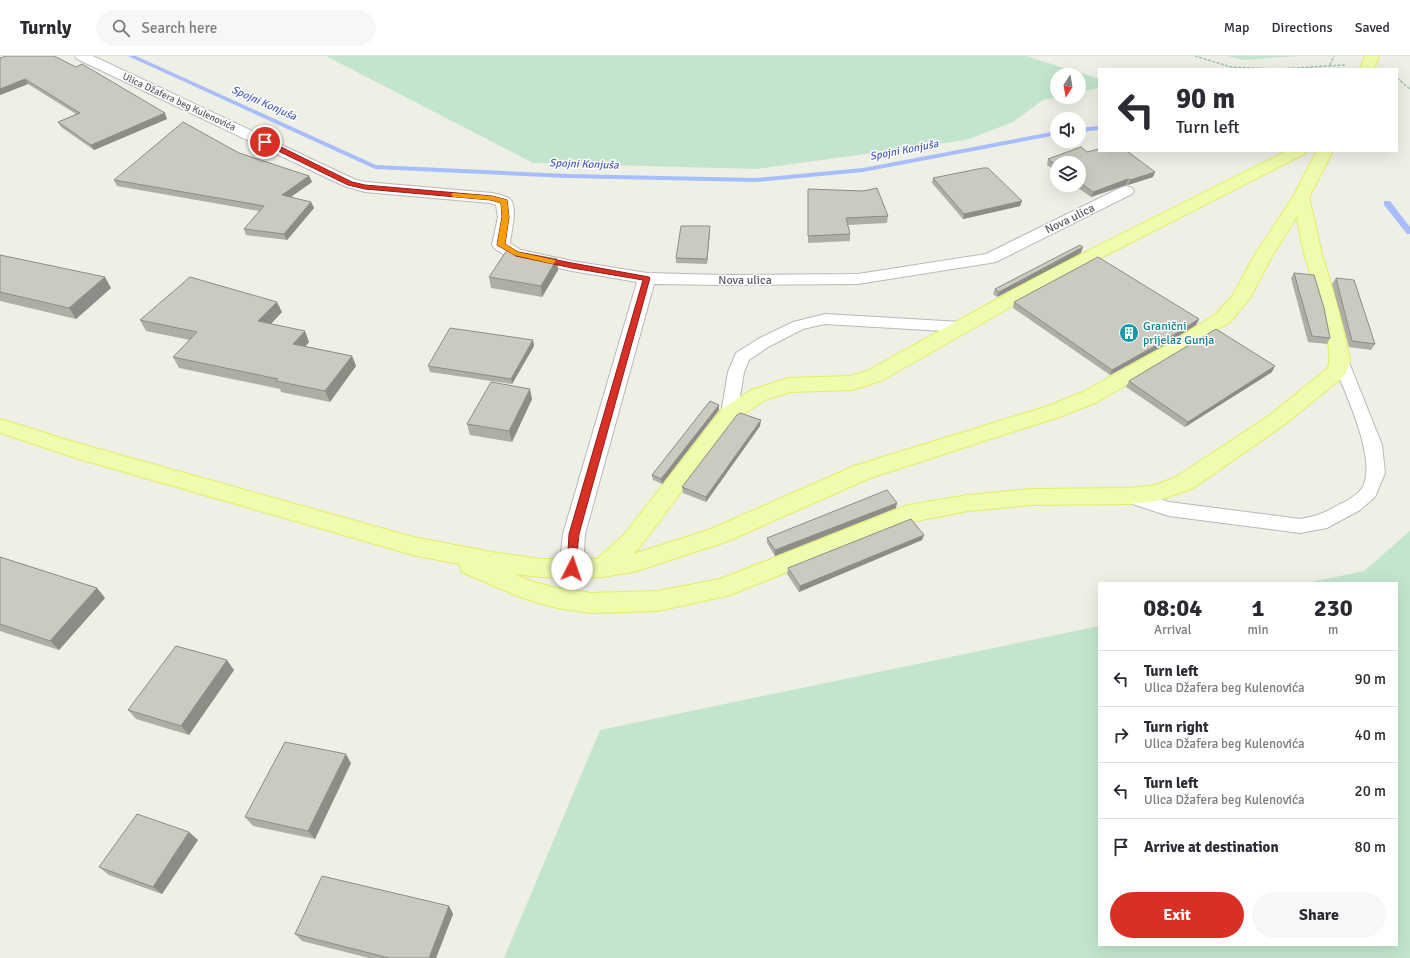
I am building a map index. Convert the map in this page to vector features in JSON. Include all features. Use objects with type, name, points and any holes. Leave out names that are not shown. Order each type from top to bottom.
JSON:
[{"type":"main road","points":[[1367,68],[1372,56]]},
{"type":"main road","points":[[602,568],[632,541],[729,414],[758,395],[789,384],[852,382],[874,376],[1050,277],[1297,152]]},
{"type":"main road","points":[[0,426],[79,451],[413,546],[504,563],[541,568],[602,568],[633,563],[718,536],[862,472],[1055,411],[1090,397],[1169,352],[1223,318],[1241,298],[1262,258],[1301,197],[1324,152]]},
{"type":"main road","points":[[442,552],[530,591],[557,598],[591,603],[658,602],[722,588],[908,514],[968,502],[1031,497],[1129,496],[1156,493],[1184,483],[1277,420],[1337,371],[1340,360],[1331,316],[1313,254],[1301,197]]},
{"type":"street","name":"Ulica Džafera beg Kulenovića","points":[[82,56],[350,183],[365,187],[492,198],[504,202],[506,217],[501,245],[516,254],[572,266],[647,278]]},
{"type":"street","name":"Nova ulica","points":[[647,278],[724,280],[858,279],[990,258],[1126,191]]},
{"type":"street","points":[[572,569],[574,534],[647,278]]},
{"type":"lane","points":[[729,414],[736,372],[742,357],[763,343],[798,325],[825,319],[961,327]]},
{"type":"lane","points":[[1129,496],[1169,509],[1300,526],[1321,523],[1354,506],[1369,492],[1376,473],[1373,445],[1340,360]]},
{"type":"path","points":[[1195,56],[1231,67],[1254,68]]},
{"type":"path","points":[[1330,65],[1334,56]]},
{"type":"path","points":[[1290,68],[1345,65]]},
{"type":"path","points":[[1398,79],[1410,88]]},
{"type":"green space","points":[[326,56],[1026,56],[1064,68],[1050,68],[1050,99],[1043,100],[1013,122],[966,140],[757,169],[533,163]]},
{"type":"green space","points":[[1228,56],[1299,56],[1243,60]]},
{"type":"green space","points":[[1086,75],[1098,79],[1098,88],[1086,91]]},
{"type":"green space","points":[[1410,531],[1410,958],[504,958],[600,730],[1098,626],[1098,946],[1398,946],[1398,582],[1312,582],[1364,571]]},
{"type":"building","points":[[6,56],[54,56],[76,67],[82,64],[165,113],[91,145],[58,122],[80,113],[25,79],[0,89],[0,58]]},
{"type":"building","points":[[183,122],[239,153],[309,176],[282,195],[311,202],[284,234],[244,229],[264,206],[114,180]]},
{"type":"building","points":[[1078,148],[1082,148],[1087,152],[1098,149],[1098,152],[1128,152],[1155,172],[1130,180],[1128,179],[1093,192],[1086,187],[1086,156],[1056,156]]},
{"type":"building","points":[[988,168],[1022,201],[964,214],[933,178]]},
{"type":"building","points":[[877,188],[888,216],[846,218],[850,234],[808,236],[808,189],[863,191]]},
{"type":"building","points":[[681,226],[710,226],[707,259],[676,258]]},
{"type":"building","points":[[1080,245],[1083,247],[999,292],[995,289]]},
{"type":"building","points":[[507,250],[557,259],[541,286],[489,277]]},
{"type":"building","points":[[0,255],[105,277],[69,308],[0,292]]},
{"type":"building","points":[[1098,257],[1199,319],[1164,341],[1112,370],[1014,302]]},
{"type":"building","points":[[1294,273],[1314,275],[1324,308],[1330,338],[1312,336]]},
{"type":"building","points":[[190,277],[277,302],[258,321],[305,331],[293,344],[352,356],[325,391],[276,381],[278,379],[173,357],[197,332],[140,320]]},
{"type":"building","points":[[1336,278],[1354,280],[1375,344],[1352,341]]},
{"type":"building","points":[[450,328],[533,340],[511,379],[428,366]]},
{"type":"building","points":[[1216,329],[1275,366],[1188,422],[1129,381]]},
{"type":"building","points":[[491,382],[530,389],[509,431],[467,424]]},
{"type":"building","points":[[710,401],[719,405],[661,479],[652,475]]},
{"type":"building","points":[[740,413],[761,420],[706,497],[682,487],[737,415]]},
{"type":"building","points":[[887,490],[897,503],[775,550],[767,538]]},
{"type":"building","points":[[911,519],[924,535],[800,586],[788,568]]},
{"type":"building","points":[[0,557],[97,588],[50,641],[0,624]]},
{"type":"building","points":[[176,646],[227,660],[181,726],[128,710]]},
{"type":"building","points":[[285,742],[346,754],[308,831],[245,817]]},
{"type":"building","points":[[137,814],[189,832],[153,887],[99,867]]},
{"type":"building","points":[[322,876],[449,906],[429,958],[389,958],[295,934]]},
{"type":"waterway","name":"Spojni Konjuša","points":[[131,56],[375,167],[567,176],[756,180],[863,170],[1050,134]]},
{"type":"waterway","name":"Spojni Konjuša","points":[[1086,129],[1098,128]]},
{"type":"waterway","points":[[1387,203],[1410,232]]},
{"type":"slow traffic","points":[[454,195],[492,198],[504,202],[506,217],[501,245],[516,254],[553,261]]},
{"type":"place","name":"Granični prijelaz Gunja","points":[[1129,333]]},
{"type":"route","points":[[265,142],[350,183],[365,187],[492,198],[504,202],[506,217],[501,245],[516,254],[572,266],[647,278],[574,534],[572,569]]}]
